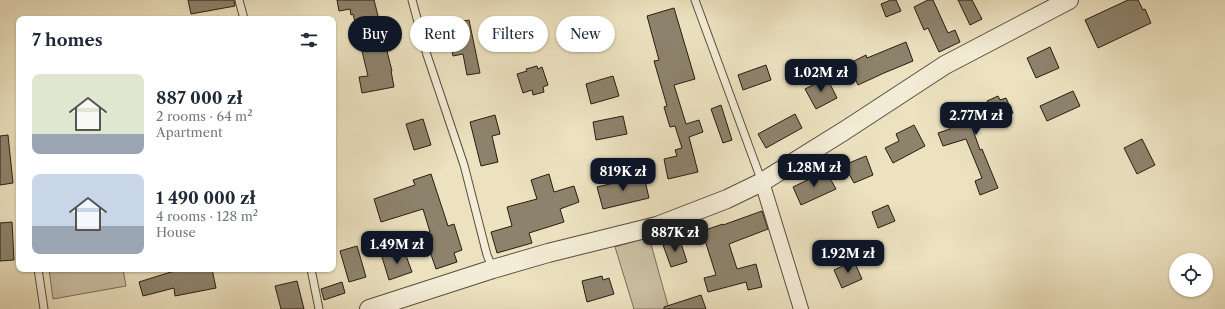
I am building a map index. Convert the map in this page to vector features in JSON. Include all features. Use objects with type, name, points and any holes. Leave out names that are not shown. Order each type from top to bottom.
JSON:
[{"type":"street","points":[[369,309],[548,253],[657,226],[727,199],[762,182],[844,131],[945,65],[1068,0]]},
{"type":"street","points":[[762,182],[801,309]]},
{"type":"lane","points":[[239,0],[243,16]]},
{"type":"lane","points":[[412,0],[427,55],[464,165],[487,255],[493,269]]},
{"type":"lane","points":[[695,0],[762,182]]},
{"type":"lane","points":[[38,272],[44,309]]},
{"type":"lane","points":[[311,272],[319,309]]},
{"type":"shaded area","points":[[649,237],[669,309],[634,309],[615,247]]},
{"type":"shaded area","points":[[49,272],[124,272],[126,286],[53,299]]},
{"type":"building","points":[[188,0],[234,0],[235,6],[191,14]]},
{"type":"building","points":[[337,0],[374,0],[378,16],[353,16],[353,14],[351,15],[350,9],[339,11]]},
{"type":"building","points":[[891,0],[896,0],[901,11],[886,17],[881,4]]},
{"type":"building","points":[[928,0],[933,0],[948,33],[955,30],[960,42],[939,52],[928,28],[924,30],[914,7]]},
{"type":"building","points":[[958,0],[972,0],[982,19],[970,25]]},
{"type":"building","points":[[1128,0],[1138,0],[1143,10],[1145,9],[1151,23],[1098,48],[1085,20]]},
{"type":"building","points":[[674,8],[695,79],[674,85],[686,124],[699,120],[703,132],[689,137],[698,172],[668,179],[664,159],[677,156],[675,150],[682,148],[675,126],[670,127],[664,107],[667,106],[654,61],[659,60],[647,16]]},
{"type":"building","points":[[470,25],[480,73],[467,75],[463,54],[453,56],[452,52],[470,52]]},
{"type":"building","points":[[906,42],[913,61],[858,85],[848,64],[866,55],[867,58]]},
{"type":"building","points":[[1050,47],[1059,68],[1036,78],[1027,58]]},
{"type":"building","points":[[362,52],[387,52],[394,87],[362,93],[359,77],[368,76]]},
{"type":"building","points":[[766,65],[771,80],[743,90],[738,75]]},
{"type":"building","points":[[537,66],[538,69],[542,67],[548,85],[543,87],[544,92],[533,95],[532,90],[523,93],[517,74],[527,71],[526,69]]},
{"type":"building","points":[[613,76],[619,96],[591,104],[586,84]]},
{"type":"building","points":[[827,78],[837,98],[816,109],[805,89]]},
{"type":"building","points":[[1073,91],[1080,106],[1047,121],[1040,106]]},
{"type":"building","points":[[998,96],[1000,100],[1006,98],[1013,113],[973,130],[980,150],[982,149],[998,188],[980,195],[975,181],[982,178],[966,139],[943,146],[938,133],[950,129],[945,116],[966,109],[968,114],[989,105],[987,101]]},
{"type":"building","points":[[721,105],[732,140],[723,143],[711,109]]},
{"type":"building","points":[[795,114],[802,128],[766,148],[758,134]]},
{"type":"building","points":[[495,115],[500,134],[492,136],[498,162],[481,166],[470,122]]},
{"type":"building","points":[[623,116],[627,134],[596,140],[593,122]]},
{"type":"building","points":[[423,119],[431,145],[414,150],[406,124]]},
{"type":"building","points":[[914,125],[925,146],[893,163],[885,148],[899,141],[896,134]]},
{"type":"building","points":[[8,135],[13,183],[0,185],[0,136]]},
{"type":"building","points":[[1142,139],[1155,165],[1137,174],[1124,148]]},
{"type":"building","points":[[866,156],[873,175],[854,183],[844,165]]},
{"type":"building","points":[[822,173],[827,173],[836,189],[801,205],[793,187]]},
{"type":"building","points":[[431,174],[448,226],[454,224],[462,250],[454,253],[457,262],[436,269],[424,234],[430,232],[423,209],[381,222],[374,199],[415,185],[413,180]]},
{"type":"building","points":[[549,174],[554,192],[574,186],[579,202],[560,209],[564,222],[529,233],[532,243],[497,253],[491,232],[512,226],[507,207],[537,199],[531,180]]},
{"type":"building","points":[[644,176],[649,198],[603,209],[597,187]]},
{"type":"building","points":[[888,205],[895,221],[878,228],[872,212]]},
{"type":"building","points":[[762,211],[768,229],[729,244],[737,269],[756,264],[762,287],[748,290],[746,282],[708,292],[704,278],[716,275],[702,231]]},
{"type":"building","points":[[12,222],[14,260],[0,261],[0,223]]},
{"type":"building","points":[[680,240],[687,262],[671,267],[663,245]]},
{"type":"building","points":[[357,246],[366,277],[349,282],[340,251]]},
{"type":"building","points":[[404,250],[412,272],[389,280],[382,257]]},
{"type":"building","points":[[854,261],[862,279],[842,288],[834,270]]},
{"type":"building","points":[[171,272],[213,272],[216,288],[175,296],[174,288],[143,296],[139,282]]},
{"type":"building","points":[[602,276],[603,280],[609,278],[614,294],[587,302],[582,281]]},
{"type":"building","points":[[297,281],[304,309],[281,309],[275,286]]},
{"type":"building","points":[[342,282],[345,293],[324,300],[321,289]]},
{"type":"building","points":[[701,295],[706,309],[664,309],[664,307]]}]
